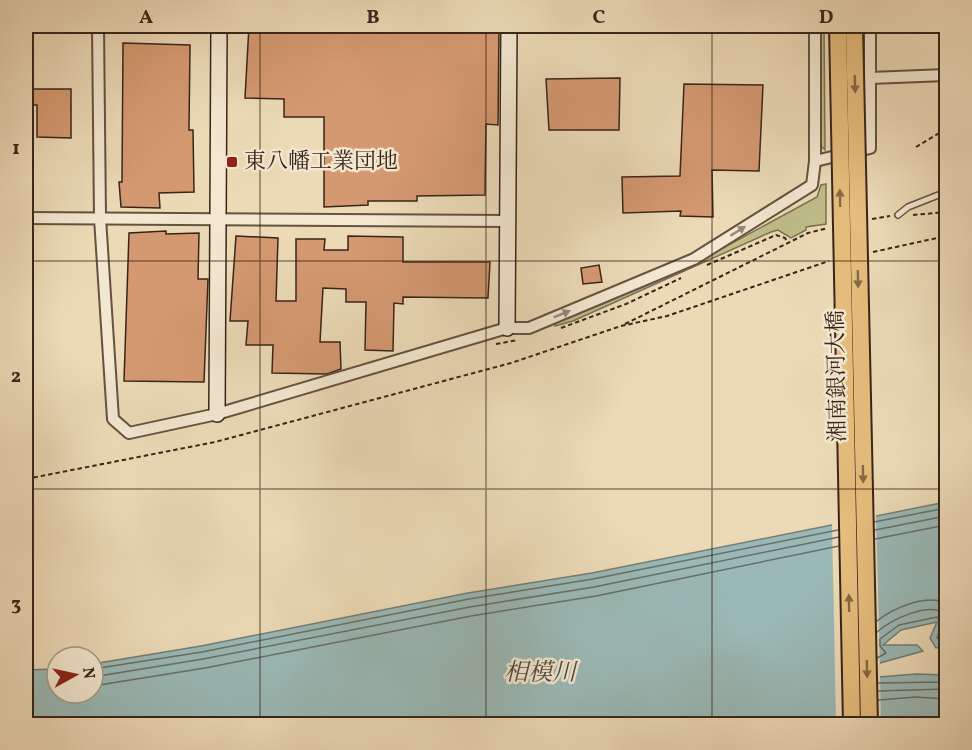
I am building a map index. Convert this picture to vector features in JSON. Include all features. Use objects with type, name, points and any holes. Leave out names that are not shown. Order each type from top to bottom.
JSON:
[{"type":"main road","name":"湘南銀河大橋","points":[[838,26],[852,724]]},
{"type":"main road","name":"湘南銀河大橋","points":[[854,26],[868,724]]},
{"type":"street","points":[[98,26],[100,218],[113,419],[129,434],[217,414],[507,328],[529,328],[694,260],[812,185],[815,161],[815,26]]},
{"type":"street","points":[[217,414],[219,26]]},
{"type":"street","points":[[507,328],[509,26]]},
{"type":"street","points":[[815,161],[870,148],[870,26]]},
{"type":"street","points":[[870,78],[946,75]]},
{"type":"street","points":[[26,218],[509,221]]},
{"type":"lane","points":[[898,215],[908,207],[946,192]]},
{"type":"path","points":[[916,147],[946,129]]},
{"type":"path","points":[[621,326],[808,233]]},
{"type":"path","points":[[867,253],[946,236]]},
{"type":"path","points":[[26,479],[215,442],[511,363],[621,326],[666,316],[832,260]]},
{"type":"shaded area","points":[[821,26],[824,26],[825,150],[820,145]]},
{"type":"shaded area","points":[[826,184],[826,224],[806,227],[806,230],[791,238],[778,230],[771,232],[573,321],[555,326],[555,323],[712,254],[817,197],[821,185]]},
{"type":"water","name":"相模川","points":[[946,502],[946,646],[936,648],[930,638],[937,622],[901,630],[883,645],[917,645],[923,651],[862,668],[854,679],[916,674],[946,675],[946,724],[26,724],[26,670],[45,669],[45,705],[105,705],[105,662],[201,646],[468,593],[592,573]]},
{"type":"pier","points":[[876,513],[880,666],[864,671],[860,676],[880,674],[881,724],[836,724],[832,522]]},
{"type":"building","points":[[249,26],[499,26],[498,125],[486,124],[485,195],[417,196],[417,201],[368,201],[368,205],[324,207],[324,117],[284,117],[284,99],[245,98]]},
{"type":"building","points":[[123,43],[190,45],[189,130],[193,130],[194,192],[159,193],[160,208],[121,207],[119,182],[122,182]]},
{"type":"building","points":[[620,78],[619,130],[549,130],[546,79]]},
{"type":"building","points":[[684,84],[763,85],[759,171],[712,170],[713,217],[680,216],[681,211],[623,213],[622,177],[680,176]]},
{"type":"building","points":[[26,89],[71,89],[71,138],[37,137],[37,105],[26,105]]},
{"type":"building","points":[[166,231],[166,234],[199,233],[198,279],[208,279],[204,382],[124,381],[129,233]]},
{"type":"building","points":[[236,236],[278,238],[276,301],[296,301],[296,239],[325,239],[324,250],[348,250],[348,236],[403,237],[403,262],[490,262],[488,298],[403,297],[403,304],[394,303],[393,351],[365,350],[366,302],[346,302],[346,289],[323,288],[320,342],[340,342],[341,369],[327,374],[272,373],[273,345],[246,345],[248,321],[230,321]]},
{"type":"building","points":[[599,265],[602,282],[583,284],[581,268]]},
{"type":"place","name":"東八幡工業団地","points":[[232,162]]}]
